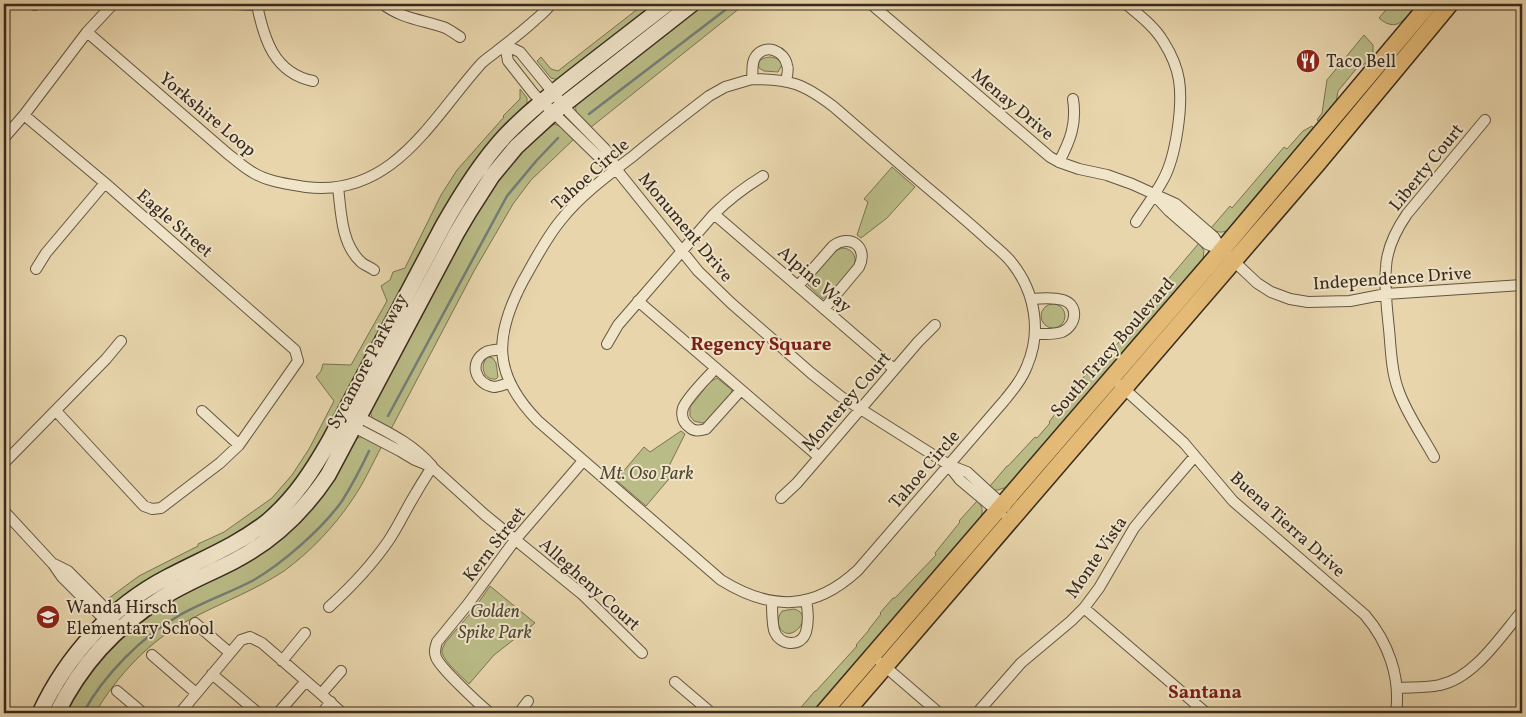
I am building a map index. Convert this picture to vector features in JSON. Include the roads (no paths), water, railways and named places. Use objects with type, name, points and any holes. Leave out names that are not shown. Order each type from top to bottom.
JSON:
[{"type":"main road","name":"Sycamore Parkway","points":[[40,713],[60,676],[72,660],[135,597],[155,584],[242,539],[275,515],[293,497],[312,471],[457,201],[480,167],[505,137],[547,98],[667,4]]},
{"type":"main road","name":"Sycamore Parkway","points":[[57,713],[112,622],[248,553],[285,526],[299,512],[328,475],[456,234],[492,176],[516,147],[558,109],[692,4]]},
{"type":"main road","name":"South Tracy Boulevard","points":[[845,713],[879,661],[1000,507],[1118,383],[1228,256],[1428,4]]},
{"type":"main road","name":"South Tracy Boulevard","points":[[1228,256],[1318,163],[1450,4]]},
{"type":"main road","name":"South Tracy Boulevard","points":[[823,713],[879,661],[1013,518],[1118,383]]},
{"type":"street","points":[[4,138],[24,115],[87,32],[113,4]]},
{"type":"street","points":[[236,4],[262,4],[263,32],[270,48],[285,67],[295,75],[313,80]]},
{"type":"street","points":[[383,4],[409,18],[444,28],[460,37]]},
{"type":"street","name":"Yorkshire Loop","points":[[87,32],[228,154],[252,172],[266,179],[287,184],[318,188],[338,188],[370,178],[387,168],[410,149],[481,64],[548,9],[551,4]]},
{"type":"street","name":"Menay Drive","points":[[870,4],[1050,157],[1079,169],[1108,175],[1176,204],[1214,237],[1228,256]]},
{"type":"street","points":[[1126,4],[1149,24],[1163,40],[1179,78],[1181,101],[1171,163],[1164,180],[1136,222]]},
{"type":"street","name":"Monument Drive","points":[[505,45],[520,52],[547,98]]},
{"type":"street","name":"Monument Drive","points":[[505,45],[508,61],[558,109],[604,162],[616,169],[681,252],[738,309],[840,396],[949,465],[967,472],[1013,518]]},
{"type":"street","points":[[752,80],[753,63],[756,55],[763,50],[770,49],[778,51],[788,65],[786,81]]},
{"type":"street","name":"Tahoe Circle","points":[[752,80],[786,81],[815,93],[834,107],[992,243],[1011,262],[1032,298],[1035,334],[1027,366],[1017,385],[858,570],[836,588],[806,600],[772,602],[737,590],[721,580],[538,421],[524,407],[509,382],[502,349],[503,332],[513,301],[548,238],[577,202],[709,96],[725,87],[752,80]]},
{"type":"street","points":[[1059,162],[1070,141],[1075,114],[1073,99]]},
{"type":"street","name":"Eagle Street","points":[[24,115],[105,183],[295,350],[298,361],[239,445]]},
{"type":"street","name":"Liberty Court","points":[[1434,457],[1402,401],[1397,387],[1393,370],[1386,294],[1386,267],[1396,230],[1407,214],[1486,120]]},
{"type":"street","points":[[607,344],[618,325],[714,214],[735,194],[763,176]]},
{"type":"street","points":[[36,269],[46,253],[105,183]]},
{"type":"street","points":[[338,188],[343,226],[349,244],[361,262],[374,270]]},
{"type":"street","name":"Alpine Way","points":[[714,214],[894,369]]},
{"type":"street","points":[[798,286],[833,246],[846,240],[853,241],[860,247],[862,253],[859,267],[824,308]]},
{"type":"street","name":"Independence Drive","points":[[1228,256],[1257,283],[1271,292],[1290,299],[1308,302],[1350,301],[1386,294],[1522,285]]},
{"type":"street","points":[[1032,298],[1065,300],[1072,306],[1075,312],[1074,320],[1070,327],[1062,332],[1035,334]]},
{"type":"street","points":[[638,301],[819,457]]},
{"type":"street","name":"Monterey Court","points":[[781,498],[918,342],[935,326]]},
{"type":"street","points":[[4,463],[106,359],[121,341]]},
{"type":"street","points":[[502,349],[486,352],[479,358],[475,371],[484,383],[495,387],[509,382]]},
{"type":"street","points":[[716,368],[683,409],[682,417],[685,424],[692,430],[706,429],[741,390]]},
{"type":"street","name":"Buena Tierra Drive","points":[[1118,383],[1184,443],[1233,501],[1365,615],[1377,628],[1392,661],[1398,688],[1396,713]]},
{"type":"street","points":[[56,411],[144,506],[152,509],[161,508],[220,463],[239,445],[202,411]]},
{"type":"street","name":"Allegheny Court","points":[[343,415],[415,460],[432,467],[485,515],[582,594],[642,653]]},
{"type":"street","name":"Monte Vista","points":[[977,713],[1021,663],[1084,608],[1134,528],[1195,456]]},
{"type":"street","name":"Kern Street","points":[[490,713],[443,668],[436,659],[434,650],[443,633],[468,604],[500,559],[583,461]]},
{"type":"street","points":[[329,607],[349,589],[389,540],[432,467]]},
{"type":"street","points":[[4,511],[53,564],[68,571],[112,622]]},
{"type":"street","points":[[772,602],[774,631],[782,642],[790,644],[804,637],[808,615],[806,600]]},
{"type":"street","points":[[1084,608],[1206,712]]},
{"type":"street","points":[[1398,688],[1440,685],[1468,672],[1522,611]]},
{"type":"street","points":[[195,623],[230,653]]},
{"type":"street","points":[[282,660],[306,633]]},
{"type":"street","points":[[180,713],[241,640],[248,637],[256,639],[282,660],[342,713]]},
{"type":"street","points":[[152,655],[196,693]]},
{"type":"street","points":[[879,661],[939,713]]},
{"type":"street","points":[[321,694],[341,671]]},
{"type":"street","points":[[212,674],[258,713]]},
{"type":"street","points":[[278,713],[306,681]]},
{"type":"street","points":[[675,682],[710,713]]},
{"type":"street","points":[[117,691],[143,713]]},
{"type":"street","points":[[519,713],[528,700]]},
{"type":"street","points":[[322,713],[331,702]]},
{"type":"waterway","points":[[589,114],[733,4]]},
{"type":"waterway","points":[[388,416],[507,196],[558,138]]},
{"type":"waterway","points":[[83,713],[113,671],[138,645],[152,634],[189,610],[264,574],[301,545],[324,523],[342,501],[369,451]]},
{"type":"place","name":"Taco Bell","points":[[1308,61]]},
{"type":"place","name":"Wanda Hirsch Elementary School","points":[[48,617]]},
{"type":"district","name":"Regency Square","points":[[761,343]]},
{"type":"district","name":"Santana","points":[[1205,691]]},
{"type":"park label","name":"Mt. Oso Park","points":[[647,473]]},
{"type":"park label","name":"Golden Spike Park","points":[[495,621]]}]
